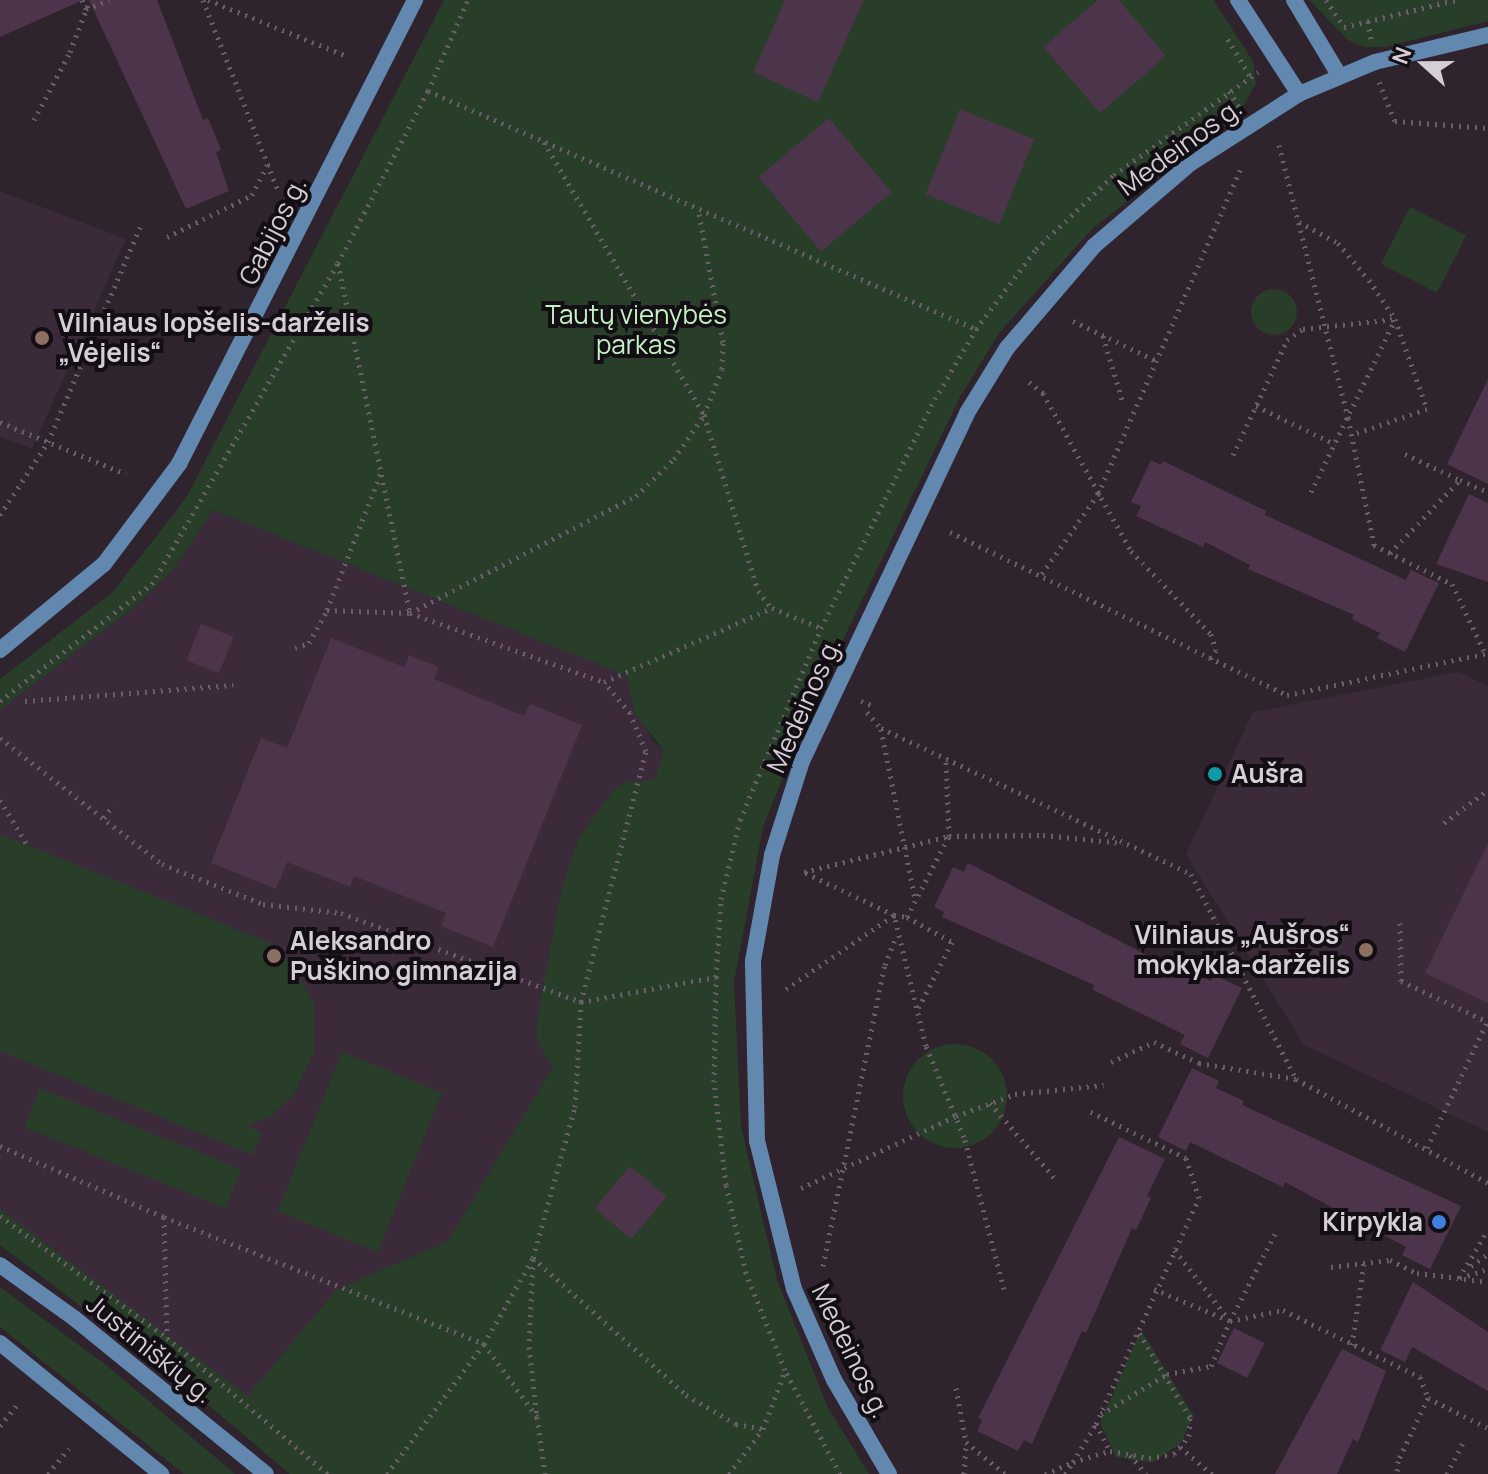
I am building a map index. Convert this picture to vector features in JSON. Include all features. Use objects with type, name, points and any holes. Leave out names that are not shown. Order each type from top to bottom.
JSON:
[{"type":"street","name":"Gabijos g.","points":[[0,650],[104,564],[179,464],[415,0]]},
{"type":"street","points":[[1238,0],[1275,63],[1299,94]]},
{"type":"street","points":[[1294,0],[1339,75]]},
{"type":"street","name":"Medeinos g.","points":[[889,1474],[834,1380],[794,1289],[757,1141],[751,1066],[753,961],[761,904],[784,814],[802,761],[915,516],[1007,348],[1085,256],[1139,204],[1191,163],[1299,94],[1339,75],[1488,35]]},
{"type":"street","name":"Justiniškių g.","points":[[0,1265],[74,1318],[266,1474]]},
{"type":"street","points":[[0,1343],[161,1474]]},
{"type":"path","points":[[82,0],[86,9]]},
{"type":"path","points":[[34,120],[90,0]]},
{"type":"path","points":[[86,9],[109,0]]},
{"type":"path","points":[[206,0],[349,57]]},
{"type":"path","points":[[206,0],[278,190]]},
{"type":"path","points":[[0,701],[152,584],[338,263],[428,91],[468,0]]},
{"type":"path","points":[[1326,0],[1344,27]]},
{"type":"path","points":[[1316,40],[1344,27],[1456,0]]},
{"type":"path","points":[[1228,39],[1250,76]]},
{"type":"path","points":[[840,1474],[785,1370],[746,1273],[726,1185],[714,1082],[716,977],[721,899],[740,820],[821,628],[931,406],[976,329],[1036,249],[1114,175],[1250,76],[1275,63]]},
{"type":"path","points":[[428,91],[976,329]]},
{"type":"path","points":[[1382,96],[1395,121],[1488,128]]},
{"type":"path","points":[[544,142],[704,415],[758,591],[772,608],[821,628]]},
{"type":"path","points":[[950,532],[1287,695],[1486,652],[1452,584],[1374,545],[1348,418],[1279,145]]},
{"type":"path","points":[[167,237],[252,195],[268,163]]},
{"type":"path","points":[[1042,574],[1098,494],[1159,362],[1240,170]]},
{"type":"path","points":[[410,613],[636,496],[674,459],[704,415],[722,369],[723,342],[698,209]]},
{"type":"path","points":[[1298,221],[1338,243],[1395,319],[1427,409],[1351,435]]},
{"type":"path","points":[[0,515],[48,442],[140,227]]},
{"type":"path","points":[[338,263],[410,613]]},
{"type":"path","points":[[1233,455],[1287,340],[1303,329],[1395,319]]},
{"type":"path","points":[[1311,492],[1395,319]]},
{"type":"path","points":[[1073,321],[1159,362]]},
{"type":"path","points":[[1103,335],[1123,403]]},
{"type":"path","points":[[1029,382],[1043,393],[1131,551],[1211,634],[1216,650],[1210,659]]},
{"type":"path","points":[[1256,406],[1335,444]]},
{"type":"path","points":[[0,422],[126,474]]},
{"type":"path","points":[[1405,454],[1488,492]]},
{"type":"path","points":[[295,648],[309,643],[327,610],[381,473]]},
{"type":"path","points":[[1390,553],[1460,480]]},
{"type":"path","points":[[604,682],[772,608]]},
{"type":"path","points":[[327,610],[410,613],[604,682],[630,713],[646,751],[581,1002],[575,1107],[533,1258],[529,1347],[545,1474]]},
{"type":"path","points":[[804,666],[815,670]]},
{"type":"path","points":[[25,701],[233,685]]},
{"type":"path","points":[[861,701],[871,705]]},
{"type":"path","points":[[867,712],[881,728],[1191,874],[1296,1079]]},
{"type":"path","points":[[881,728],[901,850],[916,901]]},
{"type":"path","points":[[0,738],[162,864],[263,904],[341,913],[581,1002],[716,977]]},
{"type":"path","points":[[907,917],[949,836],[946,760]]},
{"type":"path","points":[[1444,823],[1488,790]]},
{"type":"path","points":[[0,800],[28,846]]},
{"type":"path","points":[[104,818],[113,805]]},
{"type":"path","points":[[917,1011],[952,942],[907,917],[894,915],[804,872],[949,836],[1043,835],[1123,843]]},
{"type":"path","points":[[894,915],[917,1011],[956,1116],[1004,1289]]},
{"type":"path","points":[[786,989],[894,915]]},
{"type":"path","points":[[1400,923],[1401,981],[1488,1022],[1427,1148]]},
{"type":"path","points":[[823,1266],[840,1170],[885,965],[897,935]]},
{"type":"path","points":[[1111,1062],[1154,1042],[1199,1063],[1296,1079],[1488,1183]]},
{"type":"path","points":[[801,1188],[956,1116],[1015,1094],[1104,1085]]},
{"type":"path","points":[[990,1103],[1057,1181]]},
{"type":"path","points":[[1065,1474],[1096,1424],[1154,1289],[1199,1198],[1186,1158],[1091,1112]]},
{"type":"path","points":[[0,1146],[261,1260],[484,1344],[537,1417]]},
{"type":"path","points":[[0,1216],[167,1338],[328,1474]]},
{"type":"path","points":[[164,1217],[167,1338]]},
{"type":"path","points":[[1470,1267],[1488,1230]]},
{"type":"path","points":[[1100,1414],[1167,1374],[1211,1366],[1230,1321],[1275,1234]]},
{"type":"path","points":[[1174,1249],[1230,1321]]},
{"type":"path","points":[[1459,1278],[1488,1254]]},
{"type":"path","points":[[387,1474],[484,1344],[533,1258]]},
{"type":"path","points":[[533,1258],[686,1395],[736,1424],[763,1429]]},
{"type":"path","points":[[1331,1267],[1390,1260],[1417,1273],[1488,1282]]},
{"type":"path","points":[[1352,1345],[1364,1263]]},
{"type":"path","points":[[1459,1278],[1488,1269]]},
{"type":"path","points":[[1154,1289],[1230,1321],[1283,1310],[1420,1377],[1428,1398],[1488,1428]]},
{"type":"path","points":[[1045,1474],[1110,1451],[1149,1458],[1174,1454],[1189,1436],[1190,1417],[1167,1374],[1136,1329]]},
{"type":"path","points":[[729,1474],[763,1429],[785,1370]]},
{"type":"path","points":[[956,1388],[966,1442],[964,1474]]},
{"type":"path","points":[[1397,1474],[1398,1461],[1428,1398]]},
{"type":"path","points":[[0,1426],[16,1406]]},
{"type":"path","points":[[1096,1424],[1110,1451]]},
{"type":"path","points":[[966,1442],[1005,1474]]},
{"type":"path","points":[[1447,1474],[1463,1443]]},
{"type":"path","points":[[1180,1447],[1212,1474]]},
{"type":"path","points":[[48,1474],[69,1448]]},
{"type":"path","points":[[1130,1455],[1146,1474]]},
{"type":"shaded area","name":"Vilniaus lopšelis-darželis „Vėjelis“","points":[[0,191],[126,239],[32,449],[0,437]]},
{"type":"shaded area","name":"Aleksandro Puškino gimnazija","points":[[213,510],[627,676],[651,739],[664,751],[654,781],[626,782],[537,1041],[553,1067],[448,1241],[336,1290],[248,1397],[0,1209],[0,710],[133,608],[174,569]]},
{"type":"shaded area","name":"Vilniaus „Aušros“ mokykla-darželis","points":[[1459,672],[1488,686],[1488,1132],[1304,1045],[1186,854],[1253,712]]},
{"type":"green space","name":"Tautų vienybės parkas","points":[[444,0],[1213,0],[1253,61],[1256,84],[1237,116],[1092,229],[1000,332],[960,397],[814,700],[763,827],[734,982],[741,1127],[777,1280],[827,1406],[869,1474],[290,1474],[181,1382],[0,1245],[0,1209],[248,1396],[336,1290],[448,1241],[553,1067],[537,1041],[537,1020],[561,891],[579,838],[614,789],[626,782],[654,780],[664,751],[634,712],[627,676],[213,510],[174,569],[133,608],[0,710],[0,679],[113,592],[186,498]]},
{"type":"green space","points":[[1309,0],[1488,0],[1488,21],[1385,47],[1364,47],[1348,40]]},
{"type":"green space","points":[[1410,207],[1466,236],[1437,293],[1381,264]]},
{"type":"green space","points":[[1274,289],[1290,296],[1297,312],[1290,328],[1274,335],[1258,328],[1251,312],[1258,296]]},
{"type":"green space","points":[[0,834],[270,943],[290,962],[314,1003],[314,1052],[293,1096],[272,1115],[248,1126],[262,1133],[253,1155],[0,1051]]},
{"type":"green space","points":[[955,1044],[975,1048],[992,1059],[1003,1076],[1007,1096],[1003,1116],[992,1133],[975,1144],[955,1148],[935,1144],[918,1133],[907,1116],[903,1096],[907,1076],[918,1059],[935,1048]]},
{"type":"green space","points":[[342,1052],[442,1092],[378,1252],[278,1211]]},
{"type":"green space","points":[[40,1088],[241,1169],[225,1208],[24,1127]]},
{"type":"green space","points":[[0,1287],[106,1365],[235,1474],[184,1474],[0,1327]]},
{"type":"green space","points":[[1141,1330],[1194,1416],[1180,1444],[1152,1463],[1116,1457],[1100,1423]]},
{"type":"building","points":[[0,0],[83,0],[0,37]]},
{"type":"building","points":[[89,0],[157,0],[203,120],[208,118],[221,150],[216,152],[229,191],[186,209]]},
{"type":"building","points":[[785,0],[864,0],[818,102],[753,72]]},
{"type":"building","points":[[1098,0],[1119,0],[1166,56],[1100,113],[1043,47]]},
{"type":"building","points":[[960,109],[1034,139],[1000,224],[926,194]]},
{"type":"building","points":[[829,118],[891,192],[821,251],[759,177]]},
{"type":"building","points":[[1488,379],[1488,484],[1447,464]]},
{"type":"building","points":[[1151,460],[1161,465],[1163,461],[1266,511],[1265,515],[1406,580],[1411,570],[1439,583],[1405,652],[1377,638],[1380,633],[1352,619],[1354,615],[1248,569],[1250,565],[1205,542],[1203,547],[1136,516],[1141,506],[1131,502]]},
{"type":"building","points":[[1469,494],[1488,503],[1488,582],[1436,564]]},
{"type":"building","points":[[201,624],[233,637],[219,673],[186,660]]},
{"type":"building","name":"Aleksandro Puškino gimnazija","points":[[331,638],[404,667],[409,655],[439,667],[434,679],[524,716],[530,704],[582,725],[493,947],[441,926],[446,913],[354,876],[350,887],[287,862],[276,889],[211,863],[261,738],[287,748]]},
{"type":"building","points":[[1488,843],[1488,1003],[1425,973]]},
{"type":"building","points":[[968,863],[1180,972],[1183,967],[1211,981],[1214,975],[1242,988],[1208,1058],[1180,1044],[1185,1035],[1093,990],[1094,985],[942,917],[944,912],[934,907],[953,867],[964,872]]},
{"type":"building","points":[[1192,1068],[1219,1081],[1216,1088],[1244,1101],[1242,1105],[1461,1206],[1430,1269],[1402,1255],[1406,1247],[1285,1182],[1283,1187],[1190,1142],[1186,1151],[1158,1137]]},
{"type":"building","points":[[1119,1137],[1165,1159],[1147,1196],[1151,1198],[1136,1230],[1132,1228],[1086,1333],[1082,1331],[1032,1444],[1024,1440],[1018,1451],[977,1431],[982,1420],[978,1418]]},
{"type":"building","points":[[630,1166],[667,1197],[631,1239],[595,1208]]},
{"type":"building","points":[[1413,1282],[1488,1332],[1488,1391],[1412,1347],[1405,1362],[1380,1350]]},
{"type":"building","points":[[1234,1328],[1265,1343],[1247,1378],[1217,1363]]},
{"type":"building","points":[[1342,1349],[1386,1371],[1358,1442],[1353,1439],[1337,1474],[1275,1474]]},
{"type":"place","name":"Vilniaus lopšelis-darželis „Vėjelis“","points":[[42,338]]},
{"type":"place","name":"Aušra","points":[[1215,774]]},
{"type":"place","name":"Vilniaus „Aušros“ mokykla-darželis","points":[[1366,950]]},
{"type":"place","name":"Aleksandro Puškino gimnazija","points":[[274,956]]},
{"type":"place","name":"Kirpykla","points":[[1439,1222]]}]
